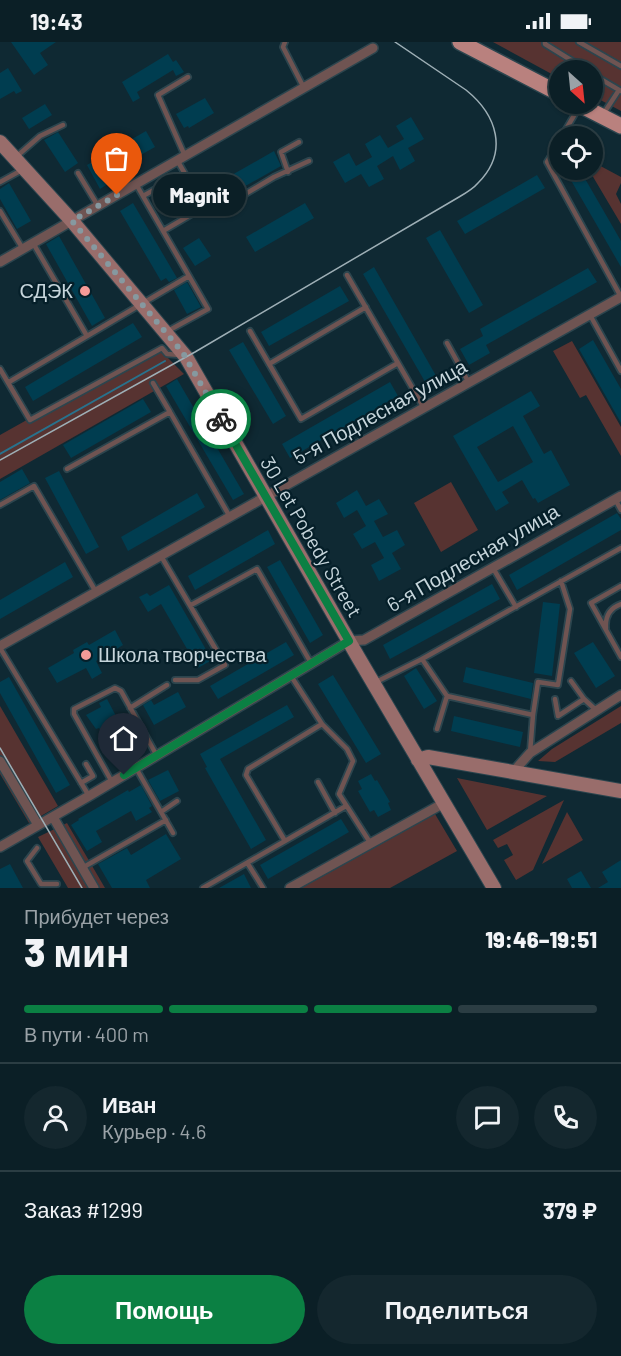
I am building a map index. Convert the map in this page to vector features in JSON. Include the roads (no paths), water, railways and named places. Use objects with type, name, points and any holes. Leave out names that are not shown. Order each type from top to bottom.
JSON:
[{"type":"main road","points":[[460,42],[549,88]]},
{"type":"main road","points":[[598,114],[621,126]]},
{"type":"main road","name":"30 Let Pobedy Street","points":[[0,142],[72,221],[186,357],[373,683],[494,888]]},
{"type":"main road","points":[[418,760],[428,757],[621,791]]},
{"type":"street","points":[[0,262],[373,48]]},
{"type":"street","name":"5-я Подлесная улица","points":[[0,647],[621,297]]},
{"type":"street","name":"6-я Подлесная улица","points":[[0,847],[349,641],[364,640],[618,498]]},
{"type":"street","points":[[513,772],[530,753],[621,695]]},
{"type":"street","points":[[0,761],[38,825]]},
{"type":"street","points":[[290,888],[444,803]]},
{"type":"street","points":[[52,817],[94,888]]},
{"type":"lane","points":[[285,42],[283,47],[304,88]]},
{"type":"lane","points":[[545,42],[571,60]]},
{"type":"lane","points":[[579,42],[621,66]]},
{"type":"lane","points":[[188,77],[158,95],[181,158],[203,205],[220,209],[274,177],[309,161]]},
{"type":"lane","points":[[602,116],[620,90],[603,80]]},
{"type":"lane","points":[[15,158],[40,136],[63,125]]},
{"type":"lane","points":[[288,172],[281,152],[299,142]]},
{"type":"lane","points":[[0,182],[25,169]]},
{"type":"lane","points":[[78,173],[98,206]]},
{"type":"lane","points":[[557,180],[621,297]]},
{"type":"lane","points":[[143,196],[170,181]]},
{"type":"lane","points":[[136,184],[208,309],[165,333]]},
{"type":"lane","points":[[0,212],[23,249]]},
{"type":"lane","points":[[164,231],[192,214]]},
{"type":"lane","points":[[33,243],[87,336]]},
{"type":"lane","points":[[347,275],[424,408]]},
{"type":"lane","points":[[9,382],[189,276]]},
{"type":"lane","points":[[270,364],[366,308]]},
{"type":"lane","points":[[590,315],[621,371]]},
{"type":"lane","points":[[250,331],[301,419],[398,363]]},
{"type":"lane","points":[[447,343],[469,383]]},
{"type":"lane","points":[[0,369],[30,420],[162,348],[167,354],[186,357]]},
{"type":"lane","points":[[615,361],[621,357]]},
{"type":"lane","points":[[153,383],[230,517]]},
{"type":"lane","points":[[67,469],[170,412]]},
{"type":"lane","points":[[0,505],[34,486],[96,592]]},
{"type":"lane","points":[[618,498],[621,510]]},
{"type":"lane","points":[[373,683],[621,548]]},
{"type":"lane","points":[[161,555],[225,665],[198,680],[175,680]]},
{"type":"lane","points":[[493,568],[516,607]]},
{"type":"lane","points":[[191,605],[257,569],[311,663]]},
{"type":"lane","points":[[530,753],[532,715],[538,682],[558,685],[570,609],[561,581]]},
{"type":"lane","points":[[621,586],[591,603],[621,657]]},
{"type":"lane","points":[[606,631],[605,621],[608,614],[612,608],[621,604]]},
{"type":"lane","points":[[0,647],[89,796]]},
{"type":"lane","points":[[422,658],[447,696],[532,715]]},
{"type":"lane","points":[[291,676],[322,724],[346,749],[353,761],[339,794],[371,844]]},
{"type":"lane","points":[[571,681],[584,699],[597,711]]},
{"type":"lane","points":[[130,708],[167,685]]},
{"type":"lane","points":[[112,782],[74,714],[74,709],[115,688],[121,691],[157,756]]},
{"type":"lane","points":[[436,729],[447,696]]},
{"type":"lane","points":[[555,699],[558,716],[584,699]]},
{"type":"lane","points":[[285,841],[246,775],[248,769],[322,724]]},
{"type":"lane","points":[[81,783],[93,776],[86,764]]},
{"type":"lane","points":[[136,768],[173,833]]},
{"type":"lane","points":[[318,783],[335,813]]},
{"type":"lane","points":[[160,812],[177,801]]},
{"type":"lane","points":[[203,888],[346,806]]},
{"type":"lane","points":[[82,868],[166,820]]},
{"type":"lane","points":[[37,848],[27,861],[41,884],[57,884]]},
{"type":"lane","points":[[248,864],[263,888]]},
{"type":"waterway","points":[[0,454],[165,361]]},
{"type":"tram line","points":[[0,460],[195,352],[476,185],[488,171],[494,159],[496,147],[492,122],[477,100],[466,90],[395,42]]},
{"type":"tram line","points":[[0,748],[82,888]]},
{"type":"place","name":"Magnit","points":[[117,195]]},
{"type":"place","name":"СДЭК","points":[[85,291]]},
{"type":"place","name":"Школа творчества","points":[[86,655]]}]
